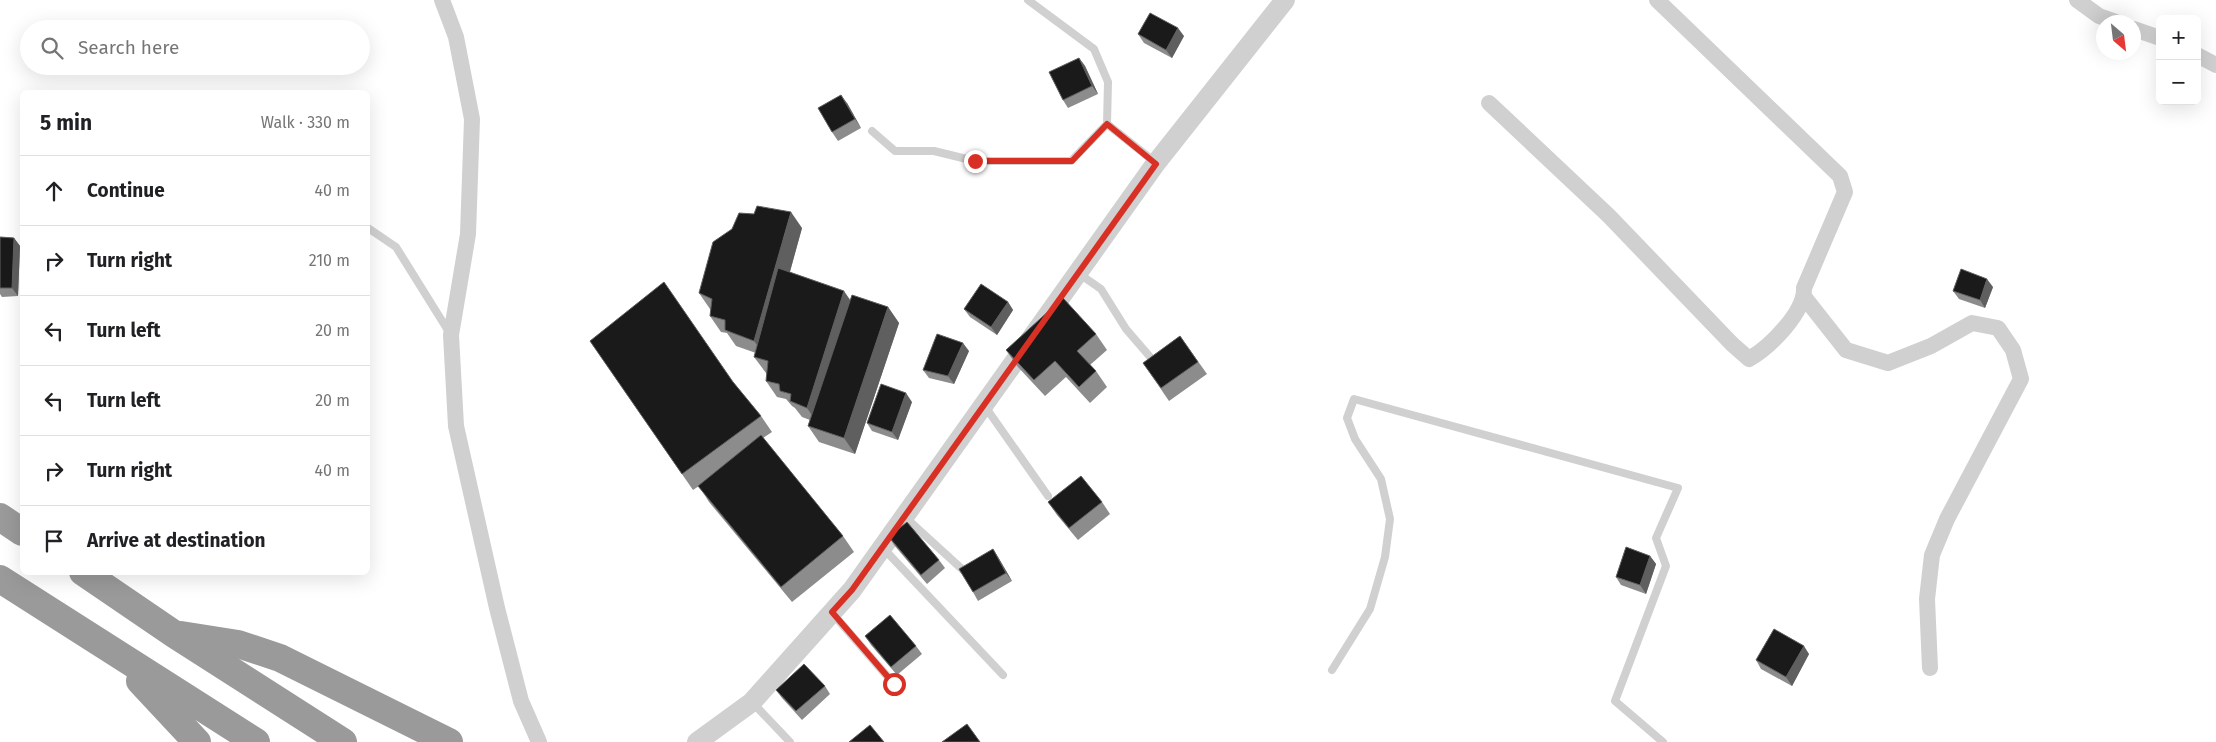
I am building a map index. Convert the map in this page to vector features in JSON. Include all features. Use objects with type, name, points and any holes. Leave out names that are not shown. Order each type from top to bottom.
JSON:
[{"type":"highway","points":[[0,517],[20,531]]},
{"type":"highway","points":[[87,575],[174,634],[343,742]]},
{"type":"highway","points":[[0,579],[256,742]]},
{"type":"highway","points":[[174,634],[217,639],[280,658],[449,742]]},
{"type":"highway","points":[[117,655],[197,742]]},
{"type":"street","points":[[442,0],[456,37],[472,119],[468,234],[451,335],[456,426],[521,702],[540,742]]},
{"type":"street","points":[[697,742],[752,702],[852,590],[1156,164],[1285,0]]},
{"type":"street","points":[[1656,0],[1840,176],[1845,192],[1804,288],[1805,298],[1846,350],[1888,363],[1931,346],[1972,323],[1998,328],[2013,350],[2020,379],[1947,519],[1932,555],[1927,599],[1930,668]]},
{"type":"street","points":[[2076,0],[2098,15]]},
{"type":"street","points":[[2141,31],[2156,37]]},
{"type":"street","points":[[2201,57],[2216,64]]},
{"type":"street","points":[[1489,103],[1609,216],[1732,344],[1749,359],[1765,349],[1781,332],[1805,298]]},
{"type":"lane","points":[[872,130],[895,151],[934,151],[975,161],[1072,161],[1107,124],[1108,82],[1094,49],[1028,0]]},
{"type":"lane","points":[[1107,124],[1156,164]]},
{"type":"lane","points":[[370,229],[396,247],[451,335]]},
{"type":"lane","points":[[1078,273],[1102,290],[1126,329],[1151,358]]},
{"type":"lane","points":[[1332,670],[1370,610],[1385,557],[1390,519],[1381,479],[1355,439],[1347,418],[1354,399],[1678,488],[1656,538],[1666,566],[1615,701],[1663,742]]},
{"type":"lane","points":[[984,405],[1048,496]]},
{"type":"lane","points":[[904,516],[964,570]]},
{"type":"lane","points":[[882,547],[1003,675]]},
{"type":"lane","points":[[832,612],[894,684]]},
{"type":"lane","points":[[752,702],[790,742]]},
{"type":"building","points":[[1150,13],[1178,28],[1166,50],[1138,34]]},
{"type":"building","points":[[1079,58],[1092,86],[1063,100],[1049,72]]},
{"type":"building","points":[[841,95],[855,119],[832,132],[818,108]]},
{"type":"building","points":[[757,206],[791,212],[754,341],[725,330],[725,320],[710,316],[712,299],[699,293],[713,242],[732,229],[739,213],[754,214]]},
{"type":"building","points":[[0,237],[14,238],[12,288],[0,288]]},
{"type":"building","points":[[778,268],[844,291],[807,408],[790,401],[791,394],[780,391],[779,384],[766,381],[768,361],[754,357]]},
{"type":"building","points":[[1961,269],[1987,279],[1980,300],[1953,291]]},
{"type":"building","points":[[664,282],[733,382],[761,416],[682,474],[590,341]]},
{"type":"building","points":[[981,284],[1008,302],[991,327],[964,309]]},
{"type":"building","points":[[852,295],[888,307],[844,438],[808,426]]},
{"type":"building","points":[[1063,298],[1096,334],[1077,351],[1096,371],[1079,387],[1055,361],[1034,380],[1006,350]]},
{"type":"building","points":[[937,334],[963,343],[948,376],[923,370]]},
{"type":"building","points":[[1180,336],[1198,362],[1161,388],[1143,363]]},
{"type":"building","points":[[881,384],[906,393],[892,432],[867,423]]},
{"type":"building","points":[[761,435],[843,536],[781,587],[698,486]]},
{"type":"building","points":[[1081,476],[1102,502],[1069,528],[1048,502]]},
{"type":"building","points":[[907,522],[939,560],[921,575],[889,537]]},
{"type":"building","points":[[1626,547],[1650,556],[1640,585],[1616,577]]},
{"type":"building","points":[[993,549],[1006,573],[973,592],[959,569]]},
{"type":"building","points":[[890,615],[916,646],[891,667],[865,636]]},
{"type":"building","points":[[1774,629],[1804,646],[1786,677],[1756,660]]},
{"type":"building","points":[[804,664],[825,686],[796,711],[776,690]]},
{"type":"building","points":[[967,724],[980,742],[942,742]]},
{"type":"building","points":[[870,725],[884,742],[849,742]]},
{"type":"route","points":[[894,684],[832,612],[852,590],[1156,164],[1107,124],[1072,161],[975,161]]}]
